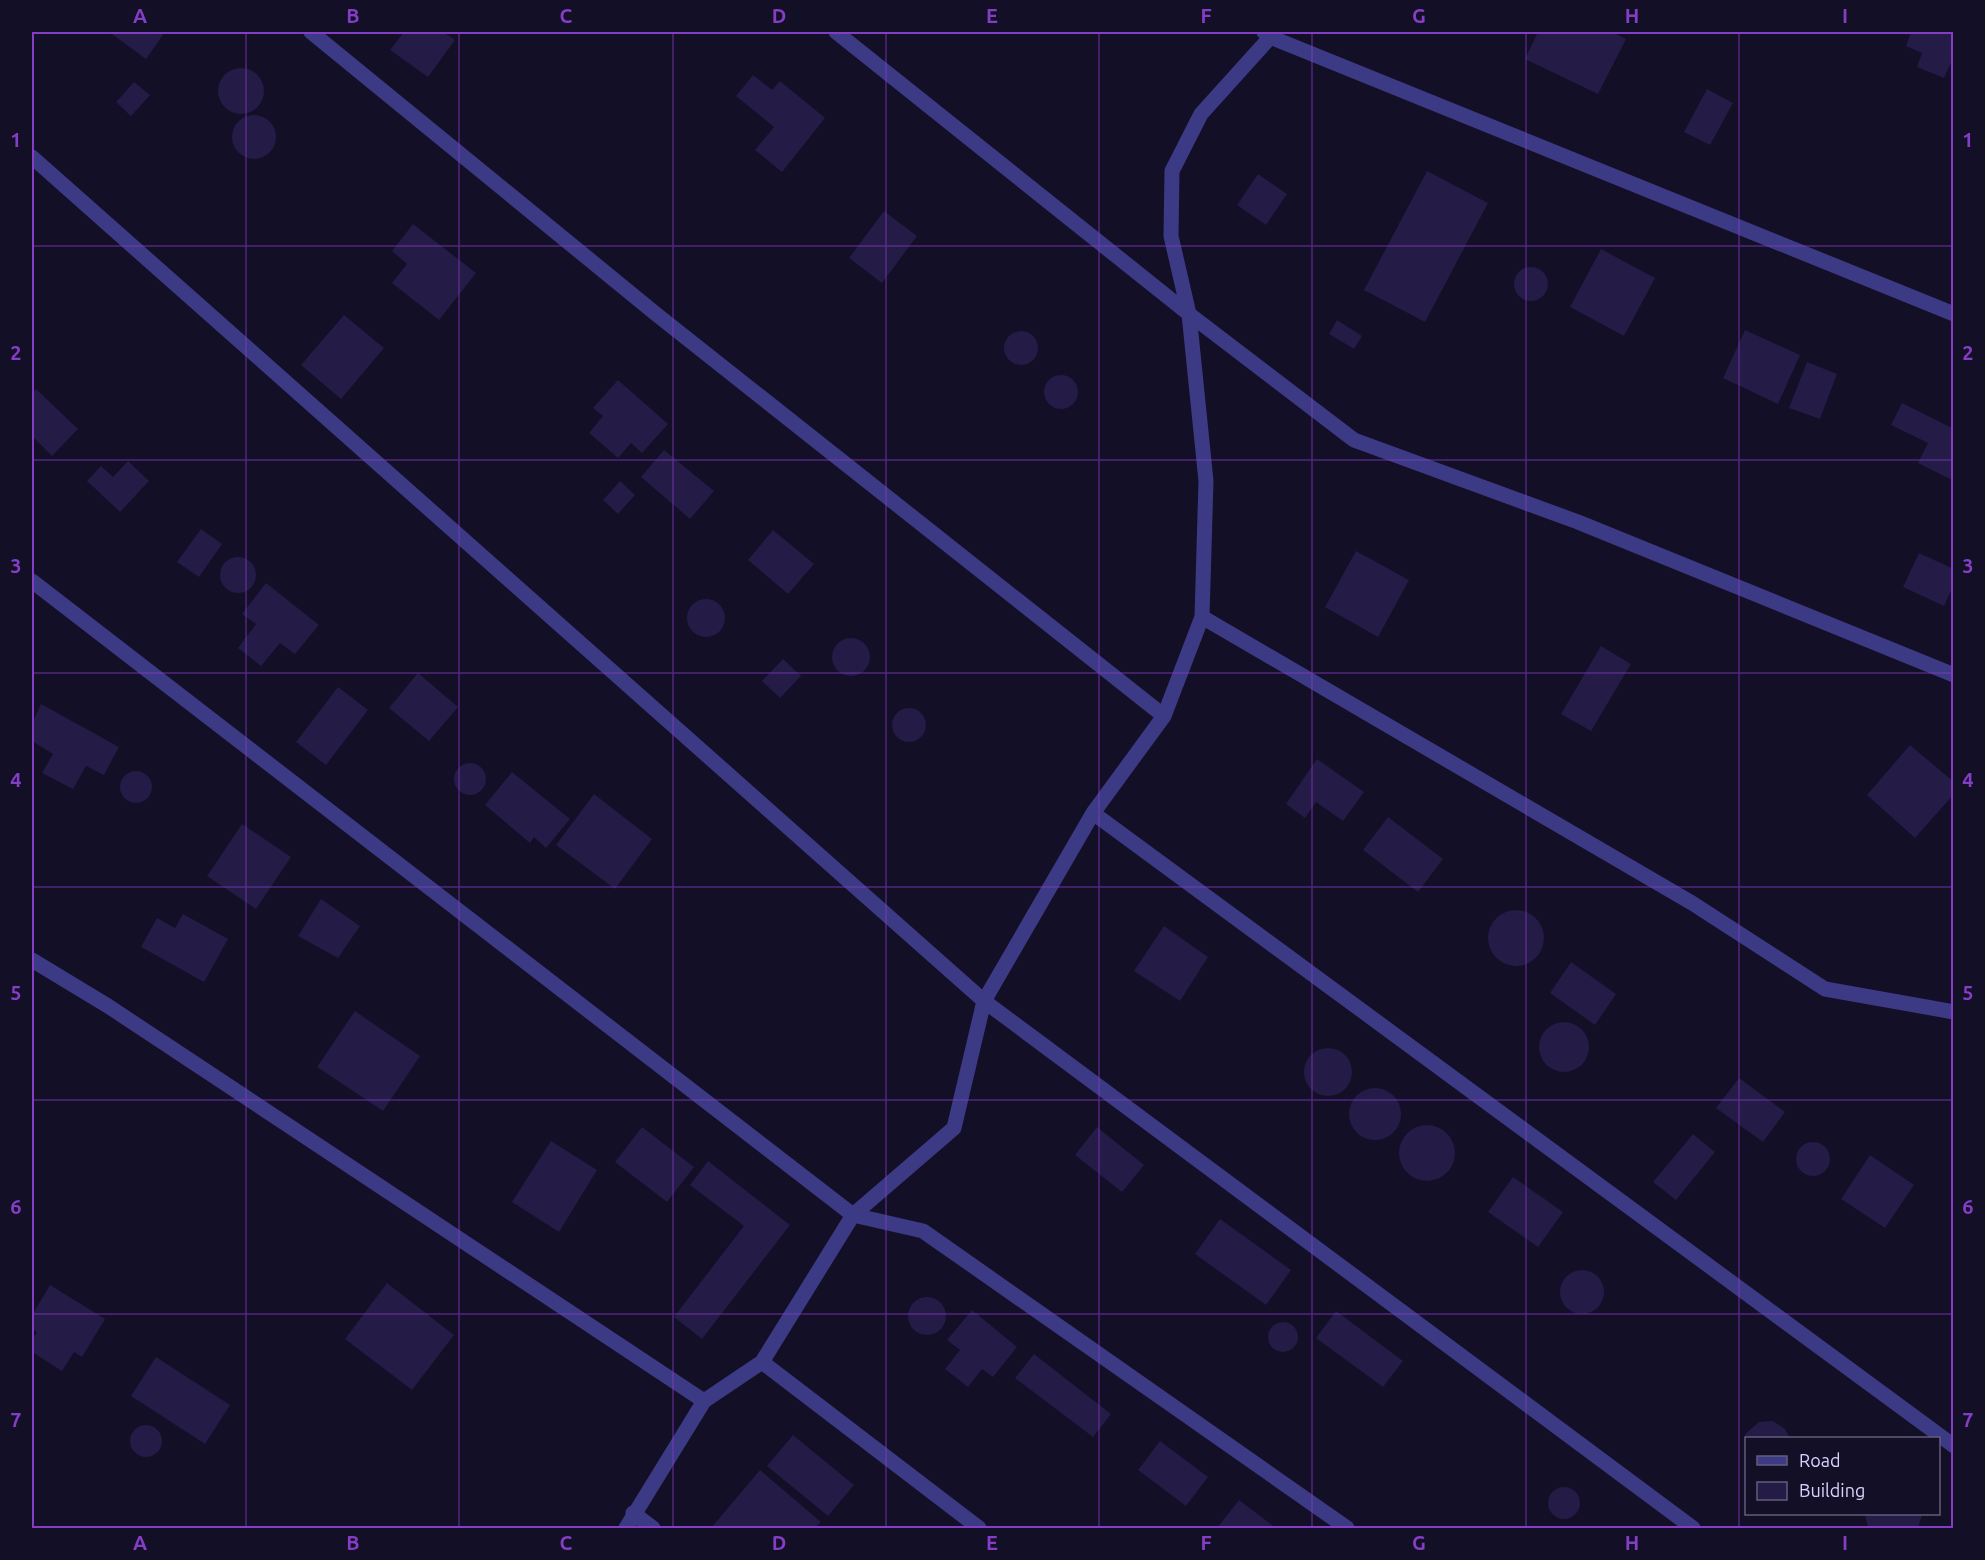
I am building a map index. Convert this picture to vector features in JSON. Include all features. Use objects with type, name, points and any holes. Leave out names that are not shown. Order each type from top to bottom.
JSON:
[{"type":"street","points":[[311,32],[656,314],[1164,716]]},
{"type":"street","points":[[836,32],[1189,314],[1354,440],[1578,522],[1953,675]]},
{"type":"street","points":[[626,1528],[633,1513],[704,1401],[762,1362],[853,1215],[954,1128],[984,1001],[1093,813],[1164,716],[1202,617],[1206,481],[1189,314],[1172,236],[1172,171],[1201,114],[1270,33],[1953,314]]},
{"type":"street","points":[[32,157],[984,1001],[1692,1528]]},
{"type":"street","points":[[32,581],[853,1215],[923,1231],[1347,1528]]},
{"type":"street","points":[[1202,617],[1692,903],[1825,989],[1953,1012]]},
{"type":"street","points":[[1093,813],[1953,1446]]},
{"type":"street","points":[[32,960],[118,1013],[704,1401]]},
{"type":"street","points":[[762,1362],[980,1528]]},
{"type":"street","points":[[633,1513],[652,1528]]},
{"type":"building","points":[[109,32],[165,32],[146,59]]},
{"type":"building","points":[[404,32],[443,32],[455,40],[428,77],[390,50]]},
{"type":"building","points":[[1538,32],[1617,32],[1616,34],[1626,39],[1598,94],[1525,59]]},
{"type":"building","points":[[1911,32],[1954,32],[1954,64],[1951,63],[1944,78],[1917,67],[1922,53],[1906,46]]},
{"type":"building","points":[[241,68],[257,75],[264,91],[257,107],[241,114],[225,107],[218,91],[225,75]]},
{"type":"building","points":[[753,75],[772,90],[780,81],[825,118],[782,172],[755,150],[774,127],[736,96]]},
{"type":"building","points":[[134,82],[150,95],[131,116],[116,102]]},
{"type":"building","points":[[1707,89],[1733,103],[1710,145],[1684,132]]},
{"type":"building","points":[[254,115],[263,116],[270,121],[275,128],[275,146],[270,153],[263,158],[254,159],[245,158],[238,153],[233,146],[232,137],[233,128],[238,121],[245,116]]},
{"type":"building","points":[[1427,171],[1488,203],[1425,322],[1364,290]]},
{"type":"building","points":[[1258,174],[1287,194],[1266,225],[1237,205]]},
{"type":"building","points":[[884,211],[917,236],[882,283],[849,258]]},
{"type":"building","points":[[413,224],[476,273],[439,320],[392,283],[407,264],[392,251]]},
{"type":"building","points":[[1601,249],[1655,278],[1624,336],[1570,307]]},
{"type":"building","points":[[1531,267],[1543,272],[1548,284],[1543,296],[1531,301],[1519,296],[1514,284],[1519,272]]},
{"type":"building","points":[[344,315],[384,348],[341,399],[301,365]]},
{"type":"building","points":[[1337,320],[1362,336],[1354,349],[1329,334]]},
{"type":"building","points":[[1745,330],[1800,355],[1778,404],[1723,378]]},
{"type":"building","points":[[1021,331],[1033,336],[1038,348],[1033,360],[1021,365],[1009,360],[1004,348],[1009,336]]},
{"type":"building","points":[[1807,362],[1837,374],[1820,419],[1789,408]]},
{"type":"building","points":[[1061,375],[1073,380],[1078,392],[1073,404],[1061,409],[1049,404],[1044,392],[1049,380]]},
{"type":"building","points":[[618,380],[668,424],[642,453],[631,443],[618,458],[589,433],[603,416],[593,408]]},
{"type":"building","points":[[36,389],[78,429],[52,456],[32,436],[32,394]]},
{"type":"building","points":[[1902,403],[1954,429],[1954,473],[1950,479],[1918,463],[1928,443],[1891,425]]},
{"type":"building","points":[[664,450],[714,491],[690,519],[641,477]]},
{"type":"building","points":[[128,461],[149,481],[120,512],[87,481],[101,466],[113,477]]},
{"type":"building","points":[[620,481],[635,495],[618,514],[603,500]]},
{"type":"building","points":[[201,529],[222,544],[199,577],[177,562]]},
{"type":"building","points":[[773,530],[814,564],[788,594],[748,560]]},
{"type":"building","points":[[1356,551],[1409,580],[1378,637],[1325,607]]},
{"type":"building","points":[[1919,553],[1954,569],[1954,584],[1944,606],[1903,587]]},
{"type":"building","points":[[238,557],[251,562],[256,575],[251,588],[238,593],[225,588],[220,575],[225,562]]},
{"type":"building","points":[[266,583],[319,625],[295,654],[280,643],[261,666],[238,648],[256,624],[242,614]]},
{"type":"building","points":[[706,599],[720,604],[725,618],[720,632],[706,637],[692,632],[687,618],[692,604]]},
{"type":"building","points":[[851,638],[865,643],[870,657],[865,671],[851,676],[837,671],[832,657],[837,643]]},
{"type":"building","points":[[1601,646],[1631,664],[1591,731],[1561,714]]},
{"type":"building","points":[[783,659],[801,676],[780,698],[762,681]]},
{"type":"building","points":[[418,673],[458,707],[429,741],[389,708]]},
{"type":"building","points":[[338,687],[368,710],[326,765],[296,742]]},
{"type":"building","points":[[41,704],[119,747],[104,775],[86,766],[73,789],[42,773],[53,754],[32,741],[32,723]]},
{"type":"building","points":[[909,708],[921,713],[926,725],[921,737],[909,742],[897,737],[892,725],[897,713]]},
{"type":"building","points":[[1910,745],[1954,782],[1954,794],[1915,838],[1867,795]]},
{"type":"building","points":[[1317,759],[1364,792],[1343,821],[1316,802],[1305,818],[1286,804]]},
{"type":"building","points":[[470,763],[481,768],[486,779],[481,790],[470,795],[459,790],[454,779],[459,768]]},
{"type":"building","points":[[136,771],[148,775],[152,787],[148,799],[136,803],[124,799],[120,787],[124,775]]},
{"type":"building","points":[[512,772],[570,819],[546,848],[534,837],[530,843],[485,805]]},
{"type":"building","points":[[594,794],[652,839],[615,889],[556,845]]},
{"type":"building","points":[[1388,817],[1443,859],[1418,892],[1363,850]]},
{"type":"building","points":[[242,824],[291,857],[256,909],[207,876]]},
{"type":"building","points":[[321,899],[360,926],[338,958],[298,936]]},
{"type":"building","points":[[1516,910],[1536,918],[1544,938],[1536,958],[1516,966],[1496,958],[1488,938],[1496,918]]},
{"type":"building","points":[[183,914],[228,939],[204,982],[141,947],[157,918],[175,928]]},
{"type":"building","points":[[1164,926],[1208,957],[1180,1001],[1134,971]]},
{"type":"building","points":[[1571,962],[1616,994],[1595,1025],[1550,993]]},
{"type":"building","points":[[355,1011],[420,1056],[383,1111],[317,1067]]},
{"type":"building","points":[[1569,1022],[1582,1029],[1588,1037],[1588,1057],[1582,1065],[1574,1071],[1559,1072],[1546,1065],[1540,1057],[1539,1042],[1546,1029],[1554,1023]]},
{"type":"building","points":[[1328,1048],[1345,1055],[1352,1072],[1345,1089],[1328,1096],[1311,1089],[1304,1072],[1311,1055]]},
{"type":"building","points":[[1739,1078],[1785,1112],[1763,1142],[1716,1108]]},
{"type":"building","points":[[1375,1088],[1385,1090],[1393,1096],[1399,1104],[1401,1114],[1399,1124],[1393,1132],[1385,1138],[1375,1140],[1365,1138],[1357,1132],[1351,1124],[1349,1114],[1351,1104],[1357,1096],[1365,1090]]},
{"type":"building","points":[[1427,1125],[1438,1127],[1447,1133],[1453,1142],[1455,1153],[1453,1164],[1447,1173],[1438,1179],[1427,1181],[1416,1179],[1407,1173],[1401,1164],[1399,1153],[1401,1142],[1407,1133],[1416,1127]]},
{"type":"building","points":[[642,1127],[694,1167],[667,1202],[615,1162]]},
{"type":"building","points":[[1097,1127],[1144,1165],[1122,1192],[1075,1155]]},
{"type":"building","points":[[1693,1134],[1715,1152],[1676,1200],[1653,1182]]},
{"type":"building","points":[[551,1141],[597,1170],[559,1232],[512,1202]]},
{"type":"building","points":[[1813,1142],[1825,1147],[1830,1159],[1825,1171],[1813,1176],[1801,1171],[1796,1159],[1801,1147]]},
{"type":"building","points":[[1870,1155],[1914,1185],[1885,1228],[1841,1199]]},
{"type":"building","points":[[708,1161],[790,1225],[702,1339],[674,1317],[744,1226],[690,1185]]},
{"type":"building","points":[[1513,1177],[1563,1212],[1538,1247],[1488,1212]]},
{"type":"building","points":[[1220,1219],[1291,1270],[1266,1305],[1195,1254]]},
{"type":"building","points":[[1582,1270],[1597,1277],[1604,1292],[1597,1307],[1582,1314],[1567,1307],[1560,1292],[1567,1277]]},
{"type":"building","points":[[387,1283],[454,1335],[412,1390],[345,1339]]},
{"type":"building","points":[[50,1285],[105,1319],[82,1357],[74,1352],[62,1371],[32,1352],[32,1341],[37,1332],[32,1329],[32,1315]]},
{"type":"building","points":[[927,1297],[940,1303],[946,1316],[940,1329],[927,1335],[914,1329],[908,1316],[914,1303]]},
{"type":"building","points":[[972,1310],[1017,1347],[993,1377],[982,1369],[968,1387],[945,1369],[960,1350],[947,1340]]},
{"type":"building","points":[[1336,1311],[1403,1361],[1383,1387],[1316,1338]]},
{"type":"building","points":[[1283,1322],[1294,1326],[1298,1337],[1294,1348],[1283,1352],[1272,1348],[1268,1337],[1272,1326]]},
{"type":"building","points":[[1034,1354],[1111,1414],[1093,1437],[1015,1378]]},
{"type":"building","points":[[156,1357],[230,1405],[205,1444],[131,1396]]},
{"type":"building","points":[[1773,1421],[1785,1429],[1789,1437],[1745,1437],[1745,1434],[1759,1422]]},
{"type":"building","points":[[146,1425],[157,1430],[162,1441],[157,1452],[146,1457],[135,1452],[130,1441],[135,1430]]},
{"type":"building","points":[[793,1435],[854,1485],[828,1516],[767,1466]]},
{"type":"building","points":[[1160,1441],[1208,1477],[1186,1506],[1138,1470]]},
{"type":"building","points":[[760,1470],[821,1522],[815,1528],[711,1528]]},
{"type":"building","points":[[1564,1487],[1576,1491],[1580,1503],[1576,1515],[1564,1519],[1552,1515],[1548,1503],[1552,1491]]},
{"type":"building","points":[[1239,1500],[1276,1528],[1217,1528]]},
{"type":"building","points":[[1865,1515],[1922,1515],[1918,1528],[1868,1528]]}]
